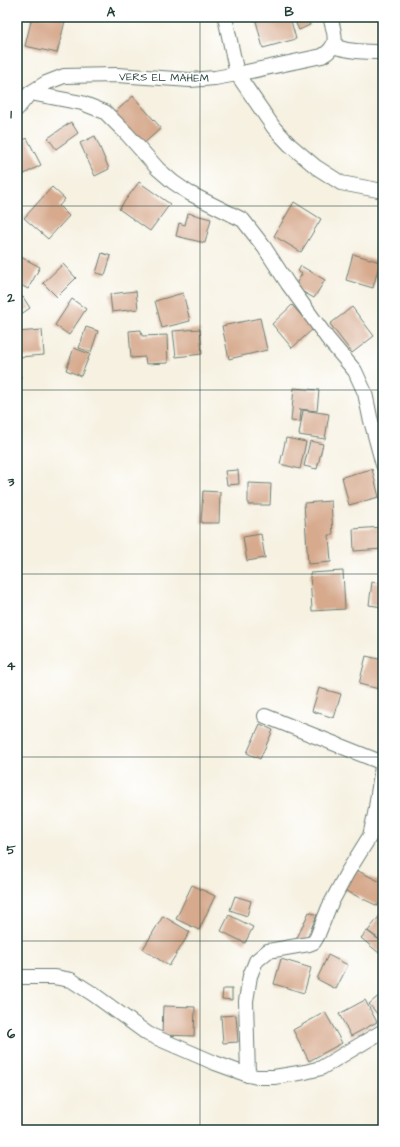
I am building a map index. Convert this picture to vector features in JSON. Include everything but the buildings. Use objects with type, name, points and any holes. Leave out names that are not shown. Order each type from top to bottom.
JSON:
[{"type":"street","points":[[225,17],[237,74],[274,128],[290,145],[316,167],[341,183],[383,191]]},
{"type":"street","points":[[330,17],[335,37],[334,46],[348,51],[383,52]]},
{"type":"street","name":"VERS EL MAHEM","points":[[17,109],[30,93],[46,83],[64,76],[117,76],[190,80],[215,78],[322,56],[329,52],[334,46]]},
{"type":"street","points":[[30,93],[82,103],[105,112],[158,169],[173,182],[189,193],[242,220],[264,247],[288,284],[328,340],[355,371],[365,393],[383,465]]},
{"type":"street","points":[[265,716],[382,763]]},
{"type":"street","points":[[248,1075],[246,1001],[250,976],[256,961],[268,951],[314,942],[329,907],[347,873],[370,836],[375,814],[383,760]]},
{"type":"street","points":[[17,977],[54,977],[71,980],[99,998],[148,1034],[215,1063],[257,1077],[274,1077],[313,1071],[321,1068],[383,1031]]}]
